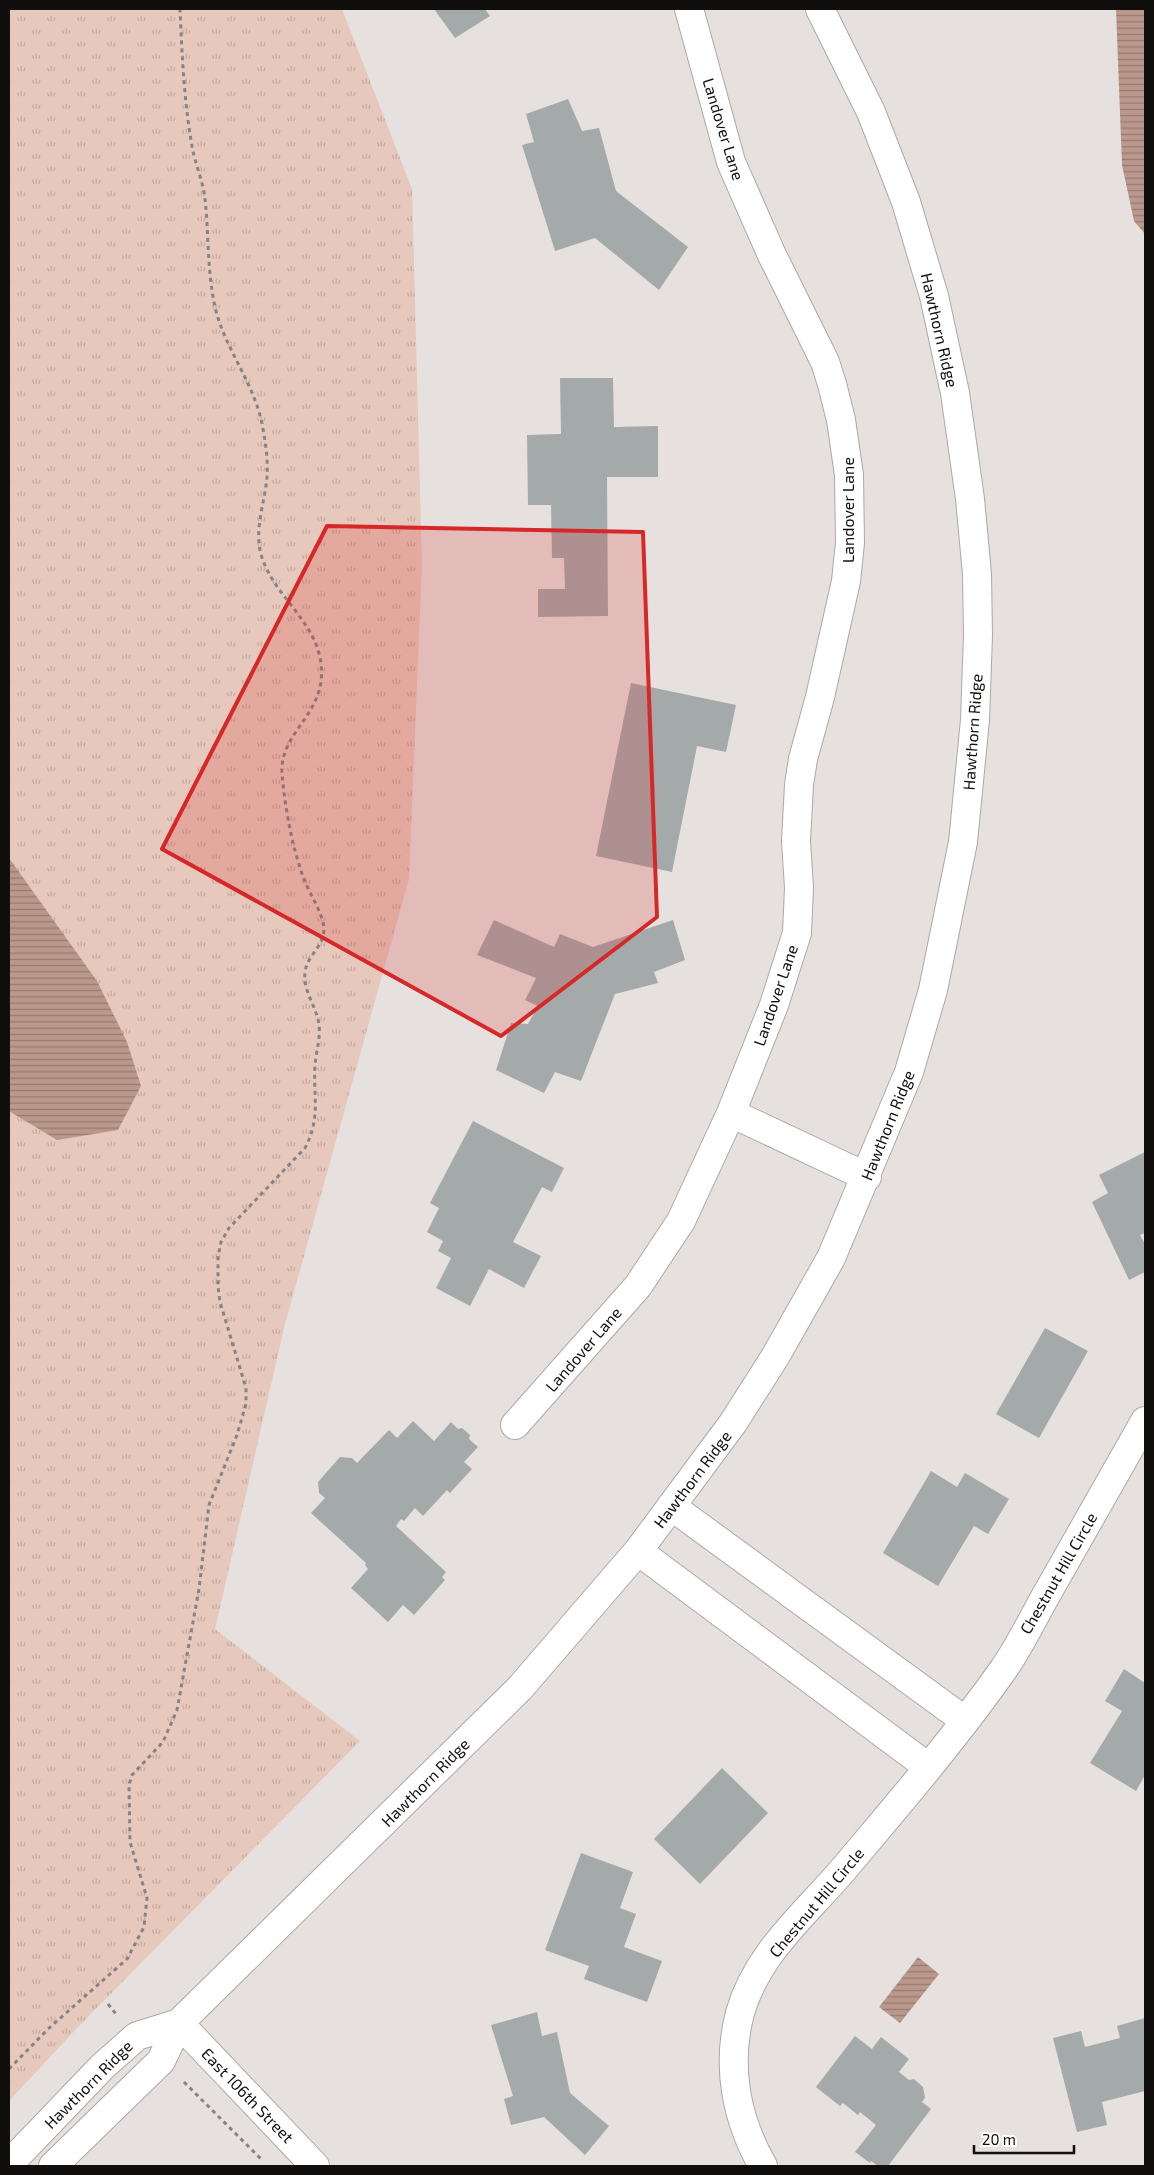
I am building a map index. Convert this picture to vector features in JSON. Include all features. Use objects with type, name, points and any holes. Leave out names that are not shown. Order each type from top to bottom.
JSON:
[{"type":"street","name":"Landover Lane","points":[[515,1425],[638,1286],[682,1222],[731,1112],[774,1005],[796,933],[799,888],[796,842],[799,785],[803,759],[820,697],[846,581],[850,543],[849,475],[841,420],[825,362],[771,253],[731,162],[689,9]]},
{"type":"street","name":"Hawthorn Ridge","points":[[53,2166],[161,2061],[179,2023],[520,1688],[638,1551],[734,1423],[775,1357],[831,1258],[867,1178],[909,1072],[933,990],[964,842],[975,720],[978,635],[977,574],[970,499],[955,393],[934,296],[906,202],[871,112],[820,9]]},
{"type":"street","points":[[731,1112],[867,1178]]},
{"type":"street","name":"Chestnut Hill Circle","points":[[763,2166],[753,2149],[741,2118],[735,2087],[733,2052],[741,2012],[756,1975],[789,1928],[846,1866],[928,1767],[1004,1669],[1145,1421]]},
{"type":"street","points":[[671,1506],[964,1720]]},
{"type":"street","points":[[638,1551],[928,1767]]},
{"type":"street","name":"Hawthorn Ridge","points":[[9,2164],[103,2066],[136,2036],[179,2023]]},
{"type":"street","name":"East 106th Street","points":[[179,2023],[315,2166]]},
{"type":"path","points":[[9,2069],[48,2029],[126,1959],[144,1927],[147,1898],[130,1842],[129,1785],[132,1775],[163,1742],[177,1710],[199,1589],[209,1505],[237,1435],[246,1404],[246,1388],[220,1302],[218,1272],[220,1250],[229,1228],[305,1148],[313,1134],[316,1118],[315,1067],[320,1035],[318,1019],[306,988],[305,972],[309,960],[322,941],[324,929],[298,862],[288,812],[282,762],[286,748],[313,710],[322,680],[322,663],[312,635],[272,576],[261,554],[258,537],[267,474],[263,426],[256,402],[222,331],[214,306],[205,196],[193,149],[188,115],[180,9]]},
{"type":"path","points":[[181,2080],[269,2166]]},
{"type":"highlighted area","points":[[327,526],[643,532],[657,917],[501,1036],[162,849]]},
{"type":"green space","points":[[9,9],[342,9],[412,189],[422,565],[409,879],[285,1324],[215,1629],[360,1741],[77,2028],[9,2101]]},
{"type":"shaded area","points":[[1116,9],[1145,9],[1145,234],[1134,221],[1122,165]]},
{"type":"shaded area","points":[[9,858],[97,981],[127,1042],[141,1086],[118,1130],[57,1140],[9,1111]]},
{"type":"shaded area","points":[[918,1957],[939,1974],[900,2023],[879,2007]]},
{"type":"building","points":[[434,9],[485,9],[490,16],[455,38]]},
{"type":"building","points":[[568,99],[582,131],[599,128],[616,191],[688,247],[659,290],[595,238],[555,251],[522,145],[534,142],[526,114]]},
{"type":"building","points":[[560,378],[613,378],[614,427],[658,426],[658,477],[607,477],[608,616],[538,617],[538,589],[565,589],[564,558],[552,558],[551,505],[528,505],[527,435],[561,434]]},
{"type":"building","points":[[631,683],[736,705],[726,752],[697,746],[672,872],[596,856]]},
{"type":"building","points":[[494,920],[554,947],[560,934],[593,947],[673,920],[685,960],[654,972],[658,983],[615,994],[581,1081],[555,1072],[544,1093],[496,1070],[511,1023],[528,1024],[538,1006],[525,1000],[536,978],[477,955]]},
{"type":"building","points":[[473,1121],[564,1168],[552,1192],[542,1187],[513,1242],[541,1256],[524,1288],[489,1269],[470,1306],[436,1288],[451,1258],[438,1251],[443,1241],[427,1232],[439,1208],[430,1203]]},
{"type":"building","points":[[1145,1152],[1145,1233],[1140,1235],[1145,1244],[1145,1272],[1129,1280],[1092,1202],[1108,1193],[1099,1175]]},
{"type":"building","points":[[1045,1328],[1088,1351],[1039,1438],[996,1414]]},
{"type":"building","points":[[413,1421],[434,1441],[451,1422],[458,1429],[462,1428],[470,1435],[469,1439],[478,1447],[464,1462],[472,1469],[450,1493],[447,1490],[423,1516],[415,1508],[404,1521],[401,1519],[396,1526],[446,1572],[442,1577],[445,1580],[414,1615],[403,1605],[388,1622],[351,1588],[368,1569],[365,1565],[366,1563],[311,1513],[325,1498],[319,1493],[318,1482],[340,1457],[352,1458],[357,1463],[389,1430],[397,1438]]},
{"type":"building","points":[[931,1471],[957,1487],[965,1473],[1009,1499],[988,1534],[974,1526],[938,1586],[883,1553]]},
{"type":"building","points":[[1124,1669],[1145,1683],[1145,1775],[1136,1791],[1090,1763],[1122,1711],[1105,1701]]},
{"type":"building","points":[[722,1768],[768,1813],[700,1884],[654,1839]]},
{"type":"building","points":[[581,1853],[633,1872],[620,1908],[636,1914],[624,1947],[662,1961],[647,2002],[584,1979],[589,1966],[545,1950]]},
{"type":"building","points":[[537,2012],[542,2036],[557,2032],[570,2093],[609,2126],[585,2155],[544,2117],[511,2125],[504,2099],[513,2096],[491,2025]]},
{"type":"building","points":[[1145,2018],[1145,2091],[1102,2102],[1107,2125],[1077,2132],[1053,2038],[1081,2031],[1085,2047],[1120,2038],[1117,2026]]},
{"type":"building","points":[[855,2036],[872,2049],[881,2037],[909,2059],[899,2072],[909,2080],[914,2079],[923,2087],[925,2098],[922,2102],[931,2109],[888,2166],[878,2166],[871,2161],[870,2163],[855,2152],[876,2125],[860,2112],[858,2115],[843,2103],[840,2106],[816,2087]]}]
